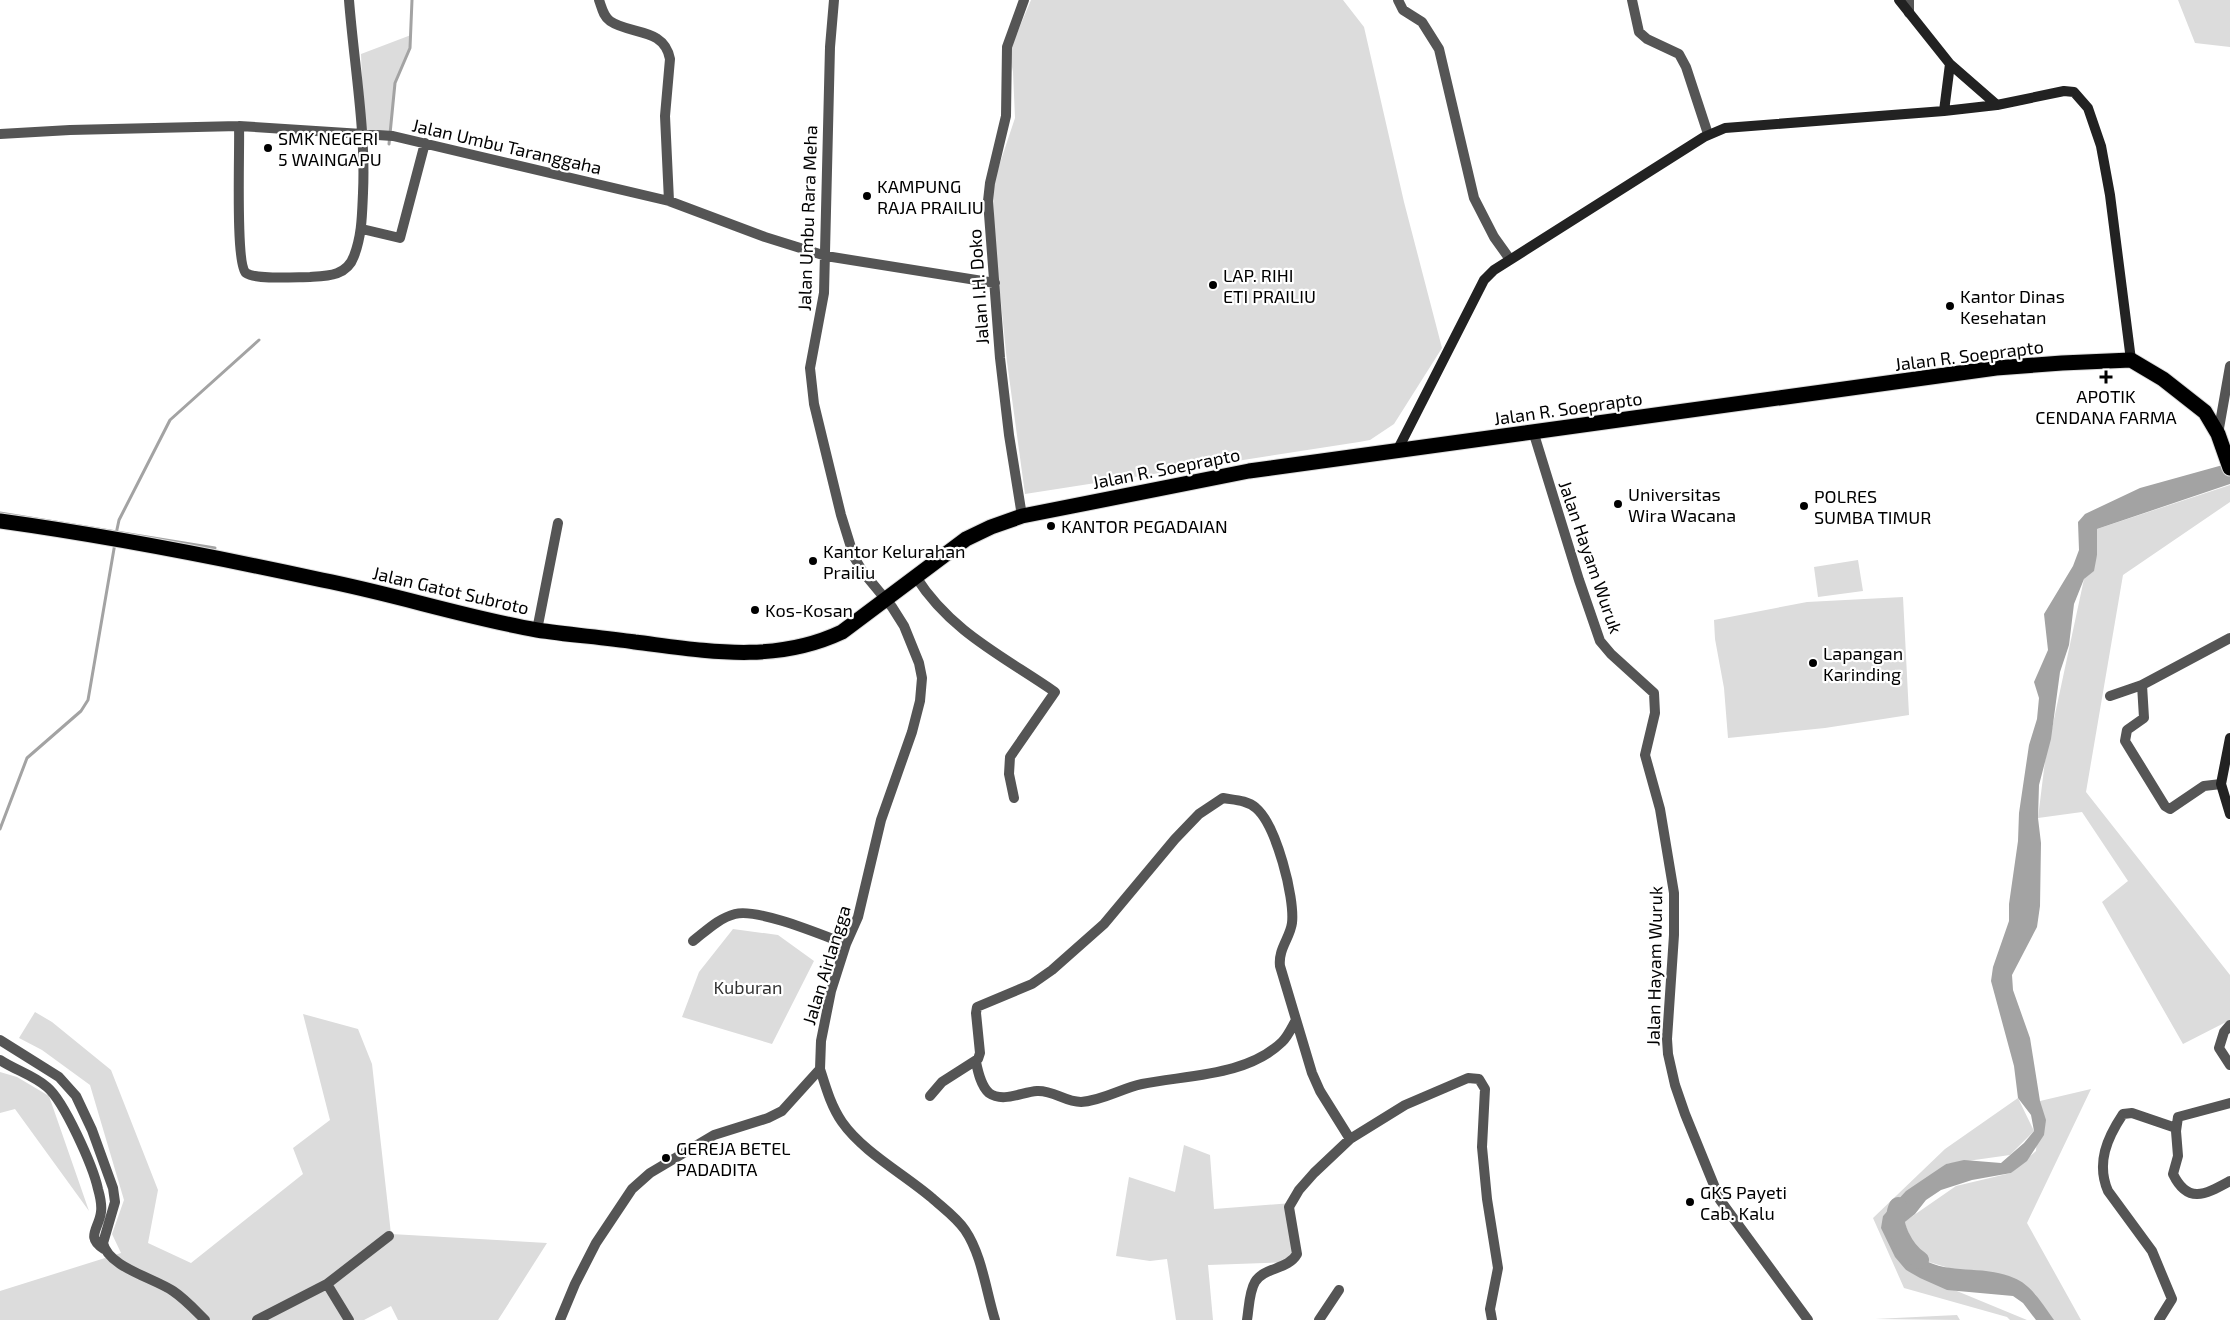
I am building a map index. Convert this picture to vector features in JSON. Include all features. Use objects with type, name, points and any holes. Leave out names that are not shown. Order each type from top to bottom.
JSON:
[{"type":"highway","name":"Jalan R. Soeprapto","points":[[886,601],[966,539],[991,527],[1022,516],[1249,472],[1996,368],[2131,360]]},
{"type":"highway","points":[[2131,360],[2163,379],[2205,412],[2220,439],[2230,468]]},
{"type":"highway","name":"Jalan Gatot Subroto","points":[[0,521],[115,540],[324,580],[537,630],[694,649],[768,653],[801,648],[822,642],[842,632],[886,601]]},
{"type":"street","points":[[239,126],[240,259],[243,270],[247,274],[254,276],[294,277],[332,276],[342,272],[354,258],[362,229],[364,171],[349,0]]},
{"type":"street","points":[[599,0],[604,14],[611,22],[646,33],[660,41],[668,50],[670,59],[665,116],[669,201]]},
{"type":"street","name":"Jalan Umbu Rara Meha","points":[[834,0],[830,47],[824,293],[810,368],[814,404],[841,515],[854,557],[863,572],[886,601]]},
{"type":"street","name":"Jalan I.H. Doko","points":[[1022,516],[1004,390],[988,201],[990,183],[1006,116],[1007,47],[1024,0]]},
{"type":"street","points":[[1398,0],[1403,10],[1422,22],[1439,49],[1474,198],[1494,237],[1509,258]]},
{"type":"street","points":[[1632,0],[1639,32],[1647,39],[1678,54],[1686,66],[1708,134]]},
{"type":"street","points":[[1899,0],[1950,64],[1997,105]]},
{"type":"street","points":[[1909,0],[1909,13]]},
{"type":"street","points":[[1944,111],[1950,64]]},
{"type":"street","points":[[1396,451],[1484,280],[1494,270],[1509,258],[1708,134],[1725,128],[1944,111],[1997,105],[2064,91],[2074,92],[2088,108],[2101,146],[2106,170],[2131,360]]},
{"type":"street","name":"Jalan Umbu Taranggaha","points":[[0,134],[70,130],[239,126],[389,136],[669,201],[765,237],[826,256],[994,283]]},
{"type":"street","points":[[362,229],[400,238],[425,143]]},
{"type":"street","points":[[2220,439],[2230,366]]},
{"type":"street","name":"Jalan Hayam Wuruk","points":[[1533,431],[1600,641],[1611,654],[1654,693],[1655,713],[1645,755],[1660,809],[1674,893],[1674,943],[1668,1039],[1675,1085],[1711,1183],[1720,1200],[1808,1320]]},
{"type":"street","points":[[537,630],[558,523]]},
{"type":"street","points":[[916,577],[930,599],[961,629],[1055,692],[1010,757],[1009,774],[1014,798]]},
{"type":"street","name":"Jalan Airlangga","points":[[820,1069],[823,1027],[846,944],[858,917],[881,820],[910,739],[920,701],[922,678],[917,657],[904,626],[886,601]]},
{"type":"street","points":[[2110,696],[2142,685],[2230,638]]},
{"type":"street","points":[[2142,685],[2144,718],[2127,730],[2125,741],[2165,806],[2170,809],[2204,786],[2221,784]]},
{"type":"street","points":[[2230,738],[2221,784],[2230,814]]},
{"type":"street","points":[[930,1096],[942,1082],[976,1062],[980,1053],[977,1006],[1032,984],[1059,964],[1104,924],[1193,820],[1223,798],[1241,801],[1255,807],[1270,828],[1281,858],[1291,896],[1293,913],[1292,926],[1279,958],[1312,1073],[1320,1091],[1350,1139]]},
{"type":"street","points":[[693,941],[722,919],[741,913],[778,920],[846,944]]},
{"type":"street","points":[[976,1062],[984,1087],[996,1096],[1003,1097],[1048,1091],[1072,1101],[1086,1101],[1134,1086],[1214,1073],[1249,1061],[1269,1052],[1283,1040],[1296,1020]]},
{"type":"street","points":[[2230,1025],[2224,1032],[2219,1048],[2230,1065]]},
{"type":"street","points":[[0,1040],[59,1077],[70,1087],[78,1101],[92,1130],[113,1188],[115,1202],[104,1235],[104,1249]]},
{"type":"street","points":[[0,1060],[36,1079],[56,1097],[79,1142],[99,1190],[101,1210],[94,1235],[97,1244],[116,1261],[171,1290],[184,1299],[205,1320]]},
{"type":"street","points":[[560,1320],[596,1243],[632,1189],[650,1173],[714,1135],[782,1111],[820,1069],[831,1103],[852,1134],[918,1186],[965,1230],[976,1252],[995,1320]]},
{"type":"street","points":[[1247,1320],[1255,1282],[1265,1274],[1291,1262],[1297,1254],[1289,1212],[1292,1200],[1314,1173],[1350,1139],[1398,1108],[1468,1078],[1475,1077],[1482,1083],[1486,1097],[1482,1147],[1487,1199],[1498,1259],[1497,1280],[1490,1309],[1492,1320]]},
{"type":"street","points":[[2230,1103],[2183,1114],[2178,1117],[2176,1128],[2178,1156],[2173,1174],[2181,1188],[2189,1193],[2199,1195],[2230,1181]]},
{"type":"street","points":[[2159,1320],[2172,1299],[2152,1251],[2108,1191],[2103,1179],[2104,1152],[2123,1114],[2132,1113],[2176,1128]]},
{"type":"street","points":[[257,1320],[327,1284],[389,1236]]},
{"type":"street","points":[[327,1284],[349,1320]]},
{"type":"street","points":[[1319,1320],[1339,1290]]},
{"type":"green space","name":"LAP. RIHI ETI PRAILIU","points":[[1031,0],[1343,0],[1364,27],[1404,202],[1442,348],[1394,424],[1370,440],[1025,494],[1007,362],[994,233],[993,184],[1015,118],[1013,72],[1009,52]]},
{"type":"green space","points":[[2178,0],[2230,0],[2230,47],[2195,43]]},
{"type":"green space","points":[[411,35],[410,48],[395,83],[389,135],[364,133],[361,54]]},
{"type":"green space","points":[[2230,485],[2230,502],[2123,575],[2086,792],[2230,975],[2230,1020],[2183,1044],[2102,902],[2128,881],[2082,812],[2038,818],[2045,761],[2084,579],[2097,555],[2097,529]]},
{"type":"green space","points":[[1858,560],[1863,591],[1818,597],[1814,567]]},
{"type":"green space","name":"Lapangan Karinding","points":[[1903,597],[1909,715],[1825,728],[1728,738],[1724,688],[1715,639],[1714,620],[1807,602]]},
{"type":"green space","name":"Kuburan","points":[[733,929],[778,935],[814,961],[772,1044],[682,1017],[699,972]]},
{"type":"green space","points":[[35,1012],[52,1022],[111,1070],[158,1190],[148,1243],[191,1263],[303,1174],[293,1148],[330,1120],[303,1014],[358,1029],[372,1064],[391,1234],[547,1243],[498,1320],[398,1320],[391,1306],[364,1320],[0,1320],[0,1291],[121,1253],[112,1234],[124,1200],[90,1085],[42,1050],[19,1038]]},
{"type":"green space","points":[[0,1072],[17,1077],[49,1096],[89,1211],[15,1109],[0,1113]]},
{"type":"green space","points":[[2091,1089],[2027,1223],[2081,1320],[2053,1320],[2035,1294],[1919,1259],[1904,1222],[1956,1186],[2011,1173],[2036,1151],[2040,1101]]},
{"type":"green space","points":[[2018,1098],[2034,1131],[2010,1155],[1946,1164],[1883,1216],[1906,1270],[2027,1320],[2010,1320],[2007,1317],[1904,1288],[1873,1218],[1945,1149]]},
{"type":"green space","points":[[1184,1145],[1210,1155],[1214,1209],[1292,1203],[1292,1262],[1208,1265],[1213,1320],[1176,1320],[1167,1259],[1150,1261],[1116,1256],[1129,1177],[1175,1192]]},
{"type":"green space","points":[[1957,1315],[1960,1320],[1875,1319]]},
{"type":"shaded area","points":[[2230,463],[2230,484],[2097,529],[2097,555],[2094,571],[2084,579],[2074,604],[2069,645],[2060,672],[2051,739],[2039,785],[2038,818],[2041,843],[2040,906],[2037,927],[2012,975],[2013,990],[2030,1038],[2040,1101],[2046,1120],[2044,1135],[2027,1161],[2011,1173],[1972,1180],[1941,1190],[1926,1200],[1915,1214],[1896,1229],[1899,1237],[1908,1248],[1920,1258],[1933,1264],[2000,1273],[2020,1281],[2037,1296],[2054,1320],[2036,1320],[2023,1303],[2013,1296],[1947,1290],[1906,1270],[1895,1257],[1881,1228],[1883,1216],[1906,1191],[1946,1164],[1964,1160],[2001,1163],[2024,1143],[2034,1131],[2031,1115],[2018,1098],[2014,1066],[1991,981],[1993,967],[2009,921],[2009,904],[2018,841],[2019,813],[2029,745],[2037,719],[2039,698],[2034,682],[2048,650],[2044,614],[2073,566],[2079,550],[2078,522],[2085,514],[2140,488]]},
{"type":"waterway","points":[[389,144],[395,83],[410,48],[412,0]]},
{"type":"waterway","points":[[116,534],[119,520],[170,420],[259,340]]},
{"type":"waterway","points":[[0,513],[215,548]]},
{"type":"waterway","points":[[0,829],[27,758],[81,711],[88,700],[115,543]]},
{"type":"waterway","points":[[1898,1206],[1896,1220],[1900,1236],[1909,1250],[1920,1260]]},
{"type":"place","name":"SMK NEGERI 5 WAINGAPU","points":[[268,148]]},
{"type":"place","name":"KAMPUNG RAJA PRAILIU","points":[[867,196]]},
{"type":"place","name":"LAP. RIHI ETI PRAILIU","points":[[1213,285]]},
{"type":"place","name":"Kantor Dinas Kesehatan","points":[[1950,306]]},
{"type":"place","name":"APOTIK CENDANA FARMA","points":[[2106,377]]},
{"type":"place","name":"Universitas Wira Wacana","points":[[1618,504]]},
{"type":"place","name":"POLRES SUMBA TIMUR","points":[[1804,506]]},
{"type":"place","name":"KANTOR PEGADAIAN","points":[[1051,526]]},
{"type":"place","name":"Kantor Kelurahan Prailiu","points":[[813,561]]},
{"type":"place","name":"Kos-Kosan","points":[[755,610]]},
{"type":"place","name":"Lapangan Karinding","points":[[1813,663]]},
{"type":"place","name":"GEREJA BETEL PADADITA","points":[[666,1158]]},
{"type":"place","name":"GKS Payeti Cab. Kalu","points":[[1690,1202]]}]
